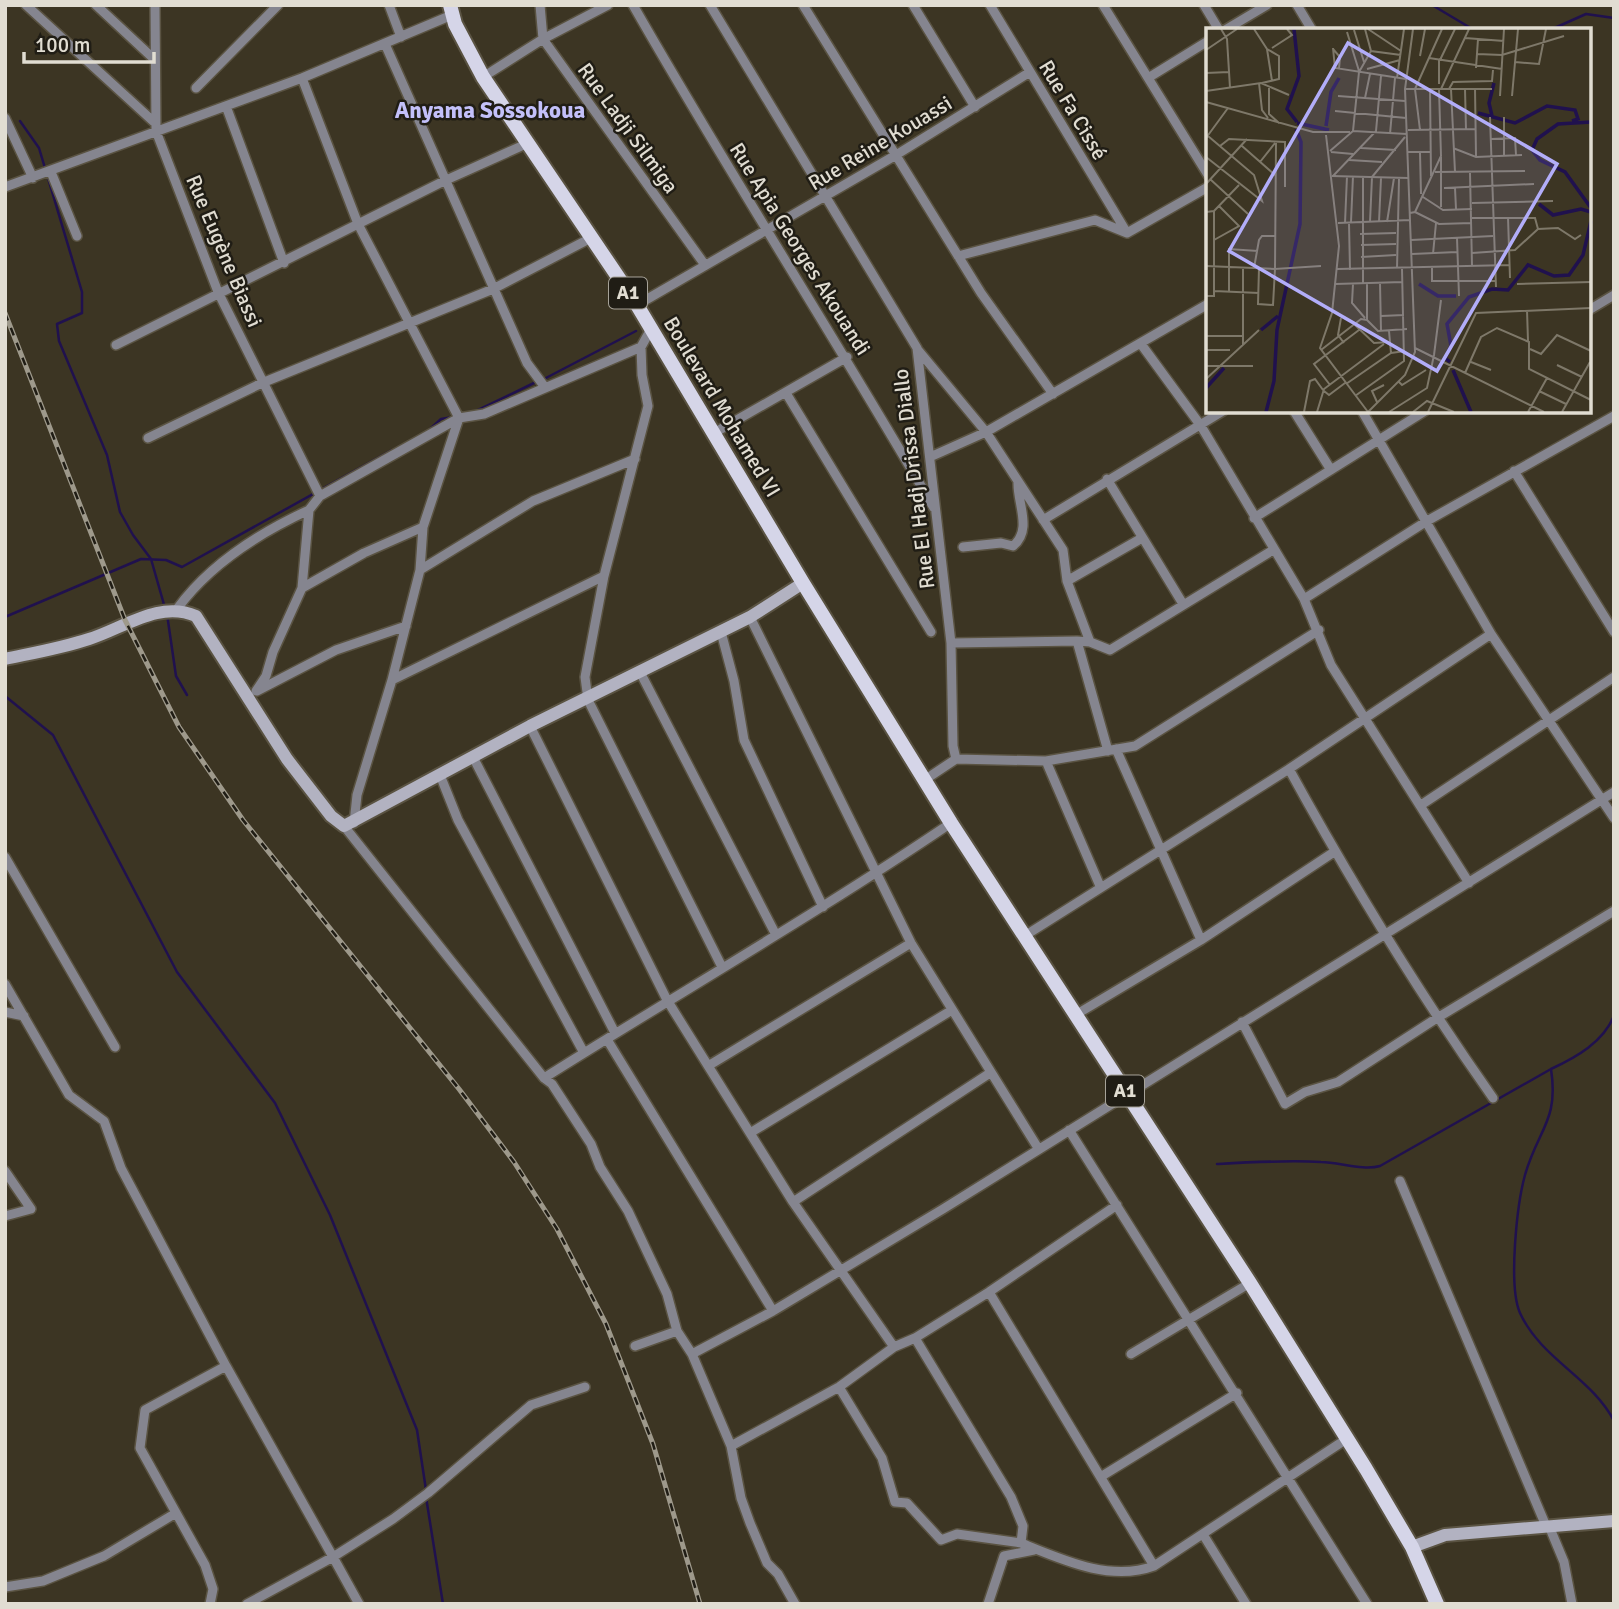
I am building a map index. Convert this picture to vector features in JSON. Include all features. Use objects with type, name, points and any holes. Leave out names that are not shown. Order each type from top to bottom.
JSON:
[{"type":"main road","name":"Boulevard Mohamed VI","points":[[451,10],[483,77],[637,305],[803,583]]},
{"type":"main road","name":"A1","points":[[803,583],[951,823],[1250,1283],[1412,1547],[1437,1604]]},
{"type":"street","points":[[26,5],[155,127]]},
{"type":"street","points":[[96,5],[153,59]]},
{"type":"street","name":"Rue Eugène Biassi","points":[[155,5],[155,127],[218,292],[320,496]]},
{"type":"street","points":[[196,88],[278,5]]},
{"type":"street","points":[[389,5],[401,37]]},
{"type":"street","points":[[540,5],[543,39]]},
{"type":"street","points":[[483,77],[543,39],[608,5]]},
{"type":"street","name":"Rue Apia Georges Akouandi","points":[[633,5],[696,114],[847,357],[937,512]]},
{"type":"street","name":"Rue El Hadj Drissa Diallo","points":[[710,5],[917,348],[951,643],[953,746],[956,759]]},
{"type":"street","points":[[803,5],[981,293],[1054,394]]},
{"type":"street","points":[[913,5],[975,107]]},
{"type":"street","name":"Rue Fa Cissé","points":[[990,5],[1127,233]]},
{"type":"street","points":[[1103,5],[1206,173]]},
{"type":"street","points":[[1204,5],[1218,28]]},
{"type":"street","points":[[1228,28],[1267,5]]},
{"type":"street","points":[[1297,5],[1311,28]]},
{"type":"street","points":[[5,187],[51,172],[155,127],[226,106],[302,78],[401,37],[451,10]]},
{"type":"street","name":"Rue Ladji Silmiga","points":[[543,39],[705,265]]},
{"type":"street","points":[[1149,78],[1206,42]]},
{"type":"street","points":[[385,44],[527,363],[544,386]]},
{"type":"street","name":"Rue Reine Kouassi","points":[[637,305],[896,155],[1030,72]]},
{"type":"street","points":[[302,78],[358,224],[459,418],[423,527],[420,570],[392,680],[349,825]]},
{"type":"street","points":[[226,106],[284,263]]},
{"type":"street","points":[[5,118],[33,178]]},
{"type":"street","points":[[116,345],[444,181],[526,144]]},
{"type":"street","points":[[51,172],[77,236]]},
{"type":"street","points":[[958,256],[1095,220],[1127,233],[1206,188]]},
{"type":"street","points":[[148,438],[262,383],[494,289],[591,238]]},
{"type":"street","points":[[1591,309],[1614,295]]},
{"type":"street","points":[[930,457],[986,432],[1206,305]]},
{"type":"street","points":[[651,329],[641,347],[642,375],[648,406],[604,576],[585,677],[588,700],[722,967]]},
{"type":"street","points":[[1141,344],[1201,426],[1304,598],[1331,664],[1469,883]]},
{"type":"street","points":[[177,610],[196,583],[273,527],[309,510],[320,496],[459,418],[484,414],[544,386],[641,347]]},
{"type":"street","points":[[917,348],[986,432],[1063,550],[1067,581],[1090,642]]},
{"type":"street","points":[[714,433],[847,357]]},
{"type":"street","points":[[786,393],[931,632]]},
{"type":"street","points":[[1043,520],[1220,413]]},
{"type":"street","points":[[1295,413],[1331,470]]},
{"type":"street","points":[[1363,413],[1492,634],[1548,723],[1614,818]]},
{"type":"street","points":[[1254,518],[1422,413]]},
{"type":"street","points":[[1304,598],[1427,521],[1614,416]]},
{"type":"street","points":[[420,570],[533,502],[635,459]]},
{"type":"street","points":[[1514,471],[1614,632]]},
{"type":"street","points":[[1107,480],[1183,604]]},
{"type":"street","points":[[963,547],[1001,543],[1013,546],[1019,541],[1024,523],[1017,494],[1018,482]]},
{"type":"street","points":[[251,695],[266,676],[273,652],[302,588],[309,510]]},
{"type":"street","points":[[302,588],[364,553],[423,527]]},
{"type":"street","points":[[1067,581],[1142,538]]},
{"type":"street","points":[[951,643],[1077,640],[1110,650],[1273,550]]},
{"type":"street","points":[[392,680],[604,576]]},
{"type":"street","points":[[5,659],[61,648],[149,615],[177,610],[196,616],[251,695],[316,797],[338,824],[349,825],[530,726],[588,700],[750,617],[803,583]]},
{"type":"street","points":[[750,617],[911,943],[1038,1148]]},
{"type":"street","points":[[251,695],[336,650],[406,626]]},
{"type":"street","points":[[926,779],[956,759],[1046,761],[1135,746],[1319,630]]},
{"type":"street","points":[[721,632],[734,681],[744,740],[823,907]]},
{"type":"street","points":[[1026,935],[1289,769],[1492,634]]},
{"type":"street","points":[[1077,640],[1112,750],[1201,940]]},
{"type":"street","points":[[640,672],[776,935]]},
{"type":"street","points":[[1421,805],[1614,677]]},
{"type":"street","points":[[530,726],[667,1000],[793,1202],[894,1347]]},
{"type":"street","points":[[473,757],[611,1037],[773,1311]]},
{"type":"street","points":[[1046,761],[1100,886]]},
{"type":"street","points":[[1289,769],[1334,852],[1437,1018],[1493,1098]]},
{"type":"street","points":[[440,775],[457,820],[584,1053]]},
{"type":"street","points":[[692,1354],[841,1271],[1614,792]]},
{"type":"street","points":[[544,1079],[667,1000],[823,907],[951,823]]},
{"type":"street","points":[[349,825],[544,1079],[552,1084],[591,1144],[600,1167],[628,1211],[667,1294],[677,1331],[692,1354],[731,1446],[741,1499],[767,1563],[778,1574],[795,1604]]},
{"type":"street","points":[[1077,1014],[1201,940],[1334,852]]},
{"type":"street","points":[[5,858],[115,1047]]},
{"type":"street","points":[[1242,1022],[1285,1104],[1305,1092],[1338,1082],[1437,1018],[1614,911]]},
{"type":"street","points":[[708,1066],[911,943]]},
{"type":"street","points":[[5,984],[69,1096],[104,1121],[121,1168],[226,1366],[359,1604]]},
{"type":"street","points":[[751,1133],[952,1010]]},
{"type":"street","points":[[5,1012],[24,1016]]},
{"type":"street","points":[[793,1202],[990,1073]]},
{"type":"street","points":[[1069,1130],[1289,1476],[1364,1603]]},
{"type":"street","points":[[5,1171],[31,1209],[5,1216]]},
{"type":"street","points":[[1399,1181],[1564,1562],[1572,1604]]},
{"type":"street","points":[[731,1446],[839,1387],[894,1347],[915,1338],[989,1292],[1117,1205]]},
{"type":"street","points":[[1131,1354],[1250,1283]]},
{"type":"street","points":[[989,1292],[1154,1566]]},
{"type":"street","points":[[635,1346],[677,1331]]},
{"type":"street","points":[[915,1338],[1011,1497],[1023,1526],[1021,1543]]},
{"type":"street","points":[[210,1604],[213,1589],[205,1564],[140,1448],[145,1410],[226,1366]]},
{"type":"street","points":[[247,1604],[333,1557],[393,1519],[428,1493],[531,1405],[585,1387]]},
{"type":"street","points":[[839,1387],[882,1458],[895,1502],[907,1503],[941,1540],[957,1534],[1021,1543],[1102,1572],[1126,1573],[1154,1566],[1204,1536],[1345,1440]]},
{"type":"street","points":[[1102,1476],[1237,1393]]},
{"type":"street","points":[[5,1587],[43,1581],[104,1556],[176,1513]]},
{"type":"street","points":[[1412,1547],[1444,1535],[1614,1521]]},
{"type":"street","points":[[1204,1536],[1244,1603]]},
{"type":"street","points":[[988,1604],[1004,1556],[1036,1549]]},
{"type":"waterway","points":[[1432,5],[1471,28]]},
{"type":"waterway","points":[[1554,28],[1586,14],[1614,18]]},
{"type":"waterway","points":[[20,121],[39,148],[82,292],[82,313],[57,324],[59,341],[107,455],[120,512],[151,559],[165,608]]},
{"type":"waterway","points":[[542,380],[636,331]]},
{"type":"waterway","points":[[476,411],[536,382]]},
{"type":"waterway","points":[[429,430],[441,419],[453,417]]},
{"type":"waterway","points":[[5,617],[141,559],[166,560],[182,567],[392,450]]},
{"type":"waterway","points":[[167,614],[176,676],[187,695]]},
{"type":"waterway","points":[[5,696],[53,735],[177,972],[275,1103],[330,1215],[417,1430],[426,1490]]},
{"type":"waterway","points":[[1614,1016],[1603,1034],[1588,1048],[1551,1069],[1553,1087],[1550,1113],[1525,1175],[1519,1205],[1514,1265],[1516,1301],[1529,1329],[1553,1356],[1593,1392],[1614,1421]]},
{"type":"waterway","points":[[1217,1164],[1295,1161],[1380,1166],[1551,1069]]},
{"type":"waterway","points":[[426,1497],[443,1604]]},
{"type":"railway","points":[[5,313],[125,620],[179,727],[243,820],[459,1089],[514,1162],[557,1229],[606,1324],[653,1444],[700,1604]]},
{"type":"district","name":"Anyama Sossokoua","points":[[490,110]]}]
